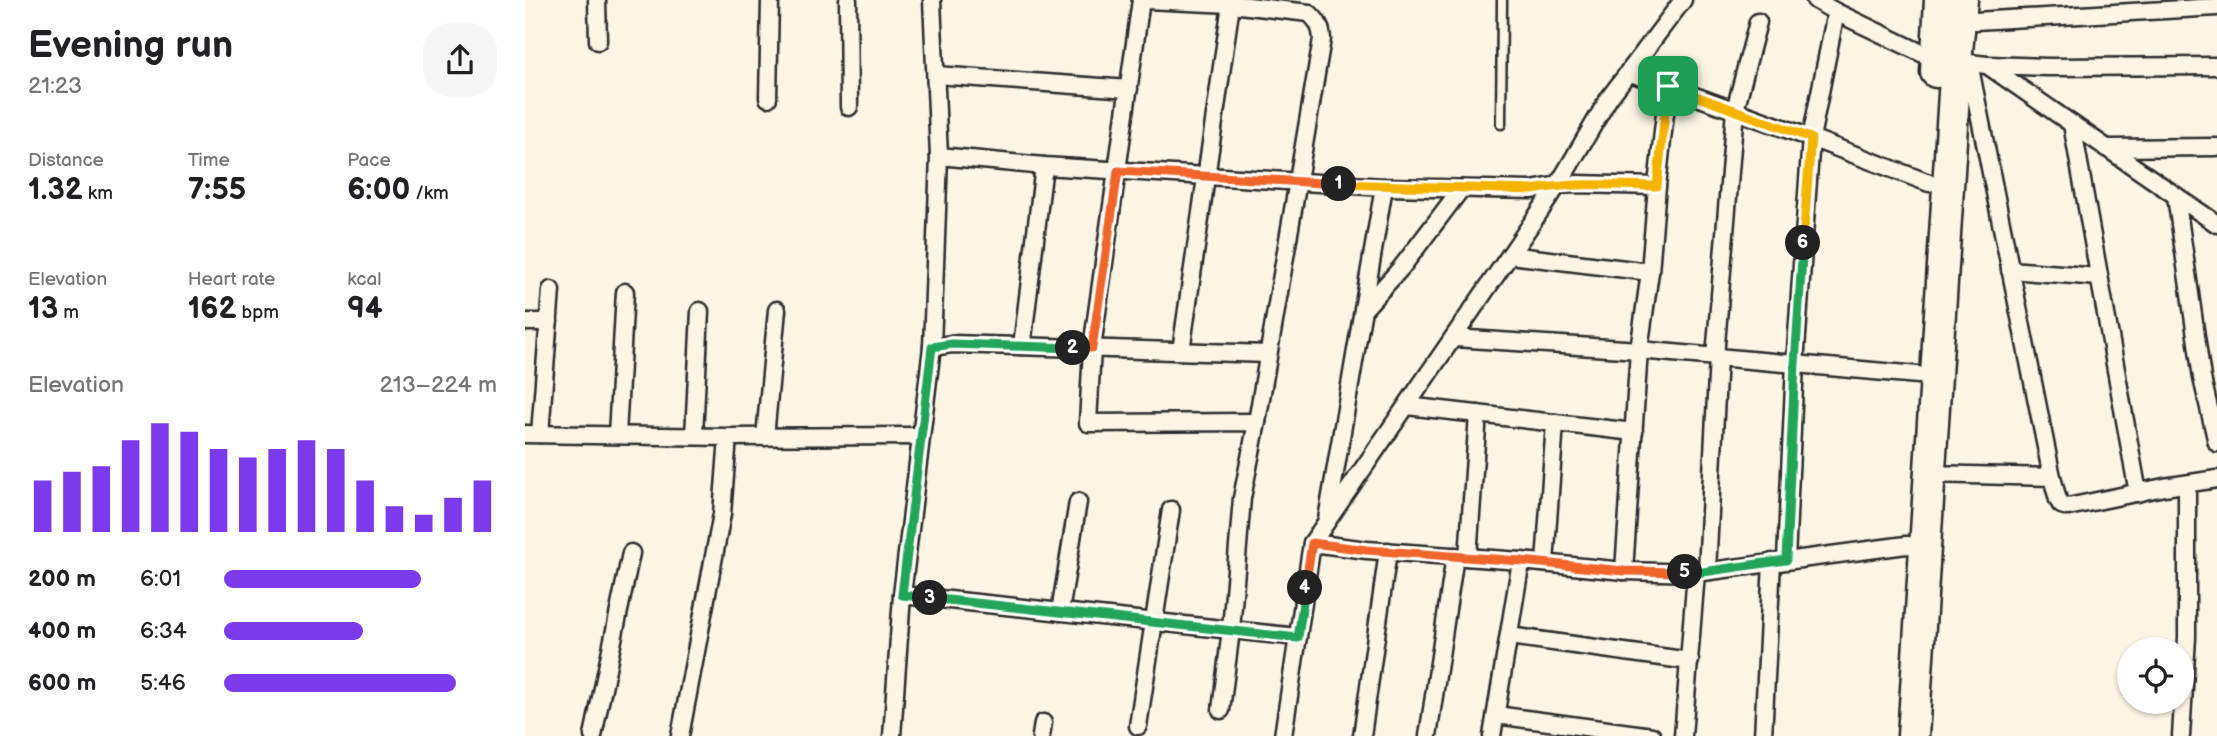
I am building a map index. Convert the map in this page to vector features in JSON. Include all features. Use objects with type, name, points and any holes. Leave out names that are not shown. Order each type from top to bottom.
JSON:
[{"type":"highway","points":[[1893,736],[1915,545],[1928,474],[1954,62],[1954,5]]},
{"type":"highway","points":[[1913,736],[1917,374],[1929,183],[1954,62]]},
{"type":"street","points":[[597,0],[598,41]]},
{"type":"street","points":[[768,98],[770,0]]},
{"type":"street","points":[[848,0],[849,107]]},
{"type":"street","points":[[892,736],[902,595],[932,347],[939,156],[932,0]]},
{"type":"street","points":[[1221,710],[1242,498],[1257,422],[1322,40],[1318,21],[1309,13],[1231,4],[1144,0],[1092,348],[1088,423],[1257,422]]},
{"type":"street","points":[[1289,735],[1298,638],[1312,543],[1558,185],[1609,98],[1683,0]]},
{"type":"street","points":[[1815,0],[1836,12],[1954,62],[2049,67],[2217,66]]},
{"type":"street","points":[[1181,351],[1231,4]]},
{"type":"street","points":[[1954,5],[1975,21],[2073,8],[2161,5],[2217,7]]},
{"type":"street","points":[[1763,736],[1795,364],[1811,138],[1836,12]]},
{"type":"street","points":[[1683,736],[1702,572],[1735,110],[1758,22]]},
{"type":"street","points":[[1954,62],[2010,270],[2057,500],[2064,506],[2217,479]]},
{"type":"street","points":[[1987,65],[2217,224]]},
{"type":"street","points":[[1628,72],[1929,183]]},
{"type":"street","points":[[936,75],[1129,89]]},
{"type":"street","points":[[1624,571],[1639,350],[1650,272],[1668,86]]},
{"type":"street","points":[[2072,124],[2138,493]]},
{"type":"street","points":[[2106,148],[2217,148]]},
{"type":"street","points":[[939,156],[1044,166],[1384,187],[1532,190],[1558,185],[1657,186]]},
{"type":"street","points":[[1022,346],[1044,166]]},
{"type":"street","points":[[1325,525],[1384,187]]},
{"type":"street","points":[[1363,311],[1401,268],[1461,189]]},
{"type":"street","points":[[2176,196],[2202,378],[2217,443]]},
{"type":"street","points":[[1510,255],[1650,272]]},
{"type":"street","points":[[2010,270],[2099,277]]},
{"type":"street","points":[[551,290],[533,434],[920,436]]},
{"type":"street","points":[[617,435],[625,292]]},
{"type":"street","points":[[765,437],[777,310]]},
{"type":"street","points":[[694,436],[700,311]]},
{"type":"street","points":[[525,322],[548,322]]},
{"type":"street","points":[[1454,338],[1639,350],[1917,374]]},
{"type":"street","points":[[932,347],[952,344],[1268,354]]},
{"type":"street","points":[[1407,406],[1634,432]]},
{"type":"street","points":[[1428,736],[1461,556],[1478,414]]},
{"type":"street","points":[[1545,563],[1555,423]]},
{"type":"street","points":[[680,736],[722,514],[728,437]]},
{"type":"street","points":[[1928,474],[2052,477]]},
{"type":"street","points":[[2181,736],[2187,637],[2187,484]]},
{"type":"street","points":[[1060,612],[1078,502]]},
{"type":"street","points":[[1138,726],[1171,510]]},
{"type":"street","points":[[1312,543],[1624,571],[1702,572],[1915,545]]},
{"type":"street","points":[[1361,736],[1388,551]]},
{"type":"street","points":[[593,736],[631,554]]},
{"type":"street","points":[[1492,736],[1521,561]]},
{"type":"street","points":[[902,595],[1298,638]]},
{"type":"street","points":[[1509,636],[1690,662]]},
{"type":"street","points":[[1496,715],[1652,736]]},
{"type":"lane","points":[[1501,124],[1502,0]]},
{"type":"route","points":[[1668,86],[1811,138],[1795,364],[1786,560],[1696,573],[1624,571],[1312,543],[1298,638],[902,595],[932,347],[952,344],[1092,348],[1118,171],[1384,187],[1532,190],[1577,184],[1657,186],[1668,86]]}]
